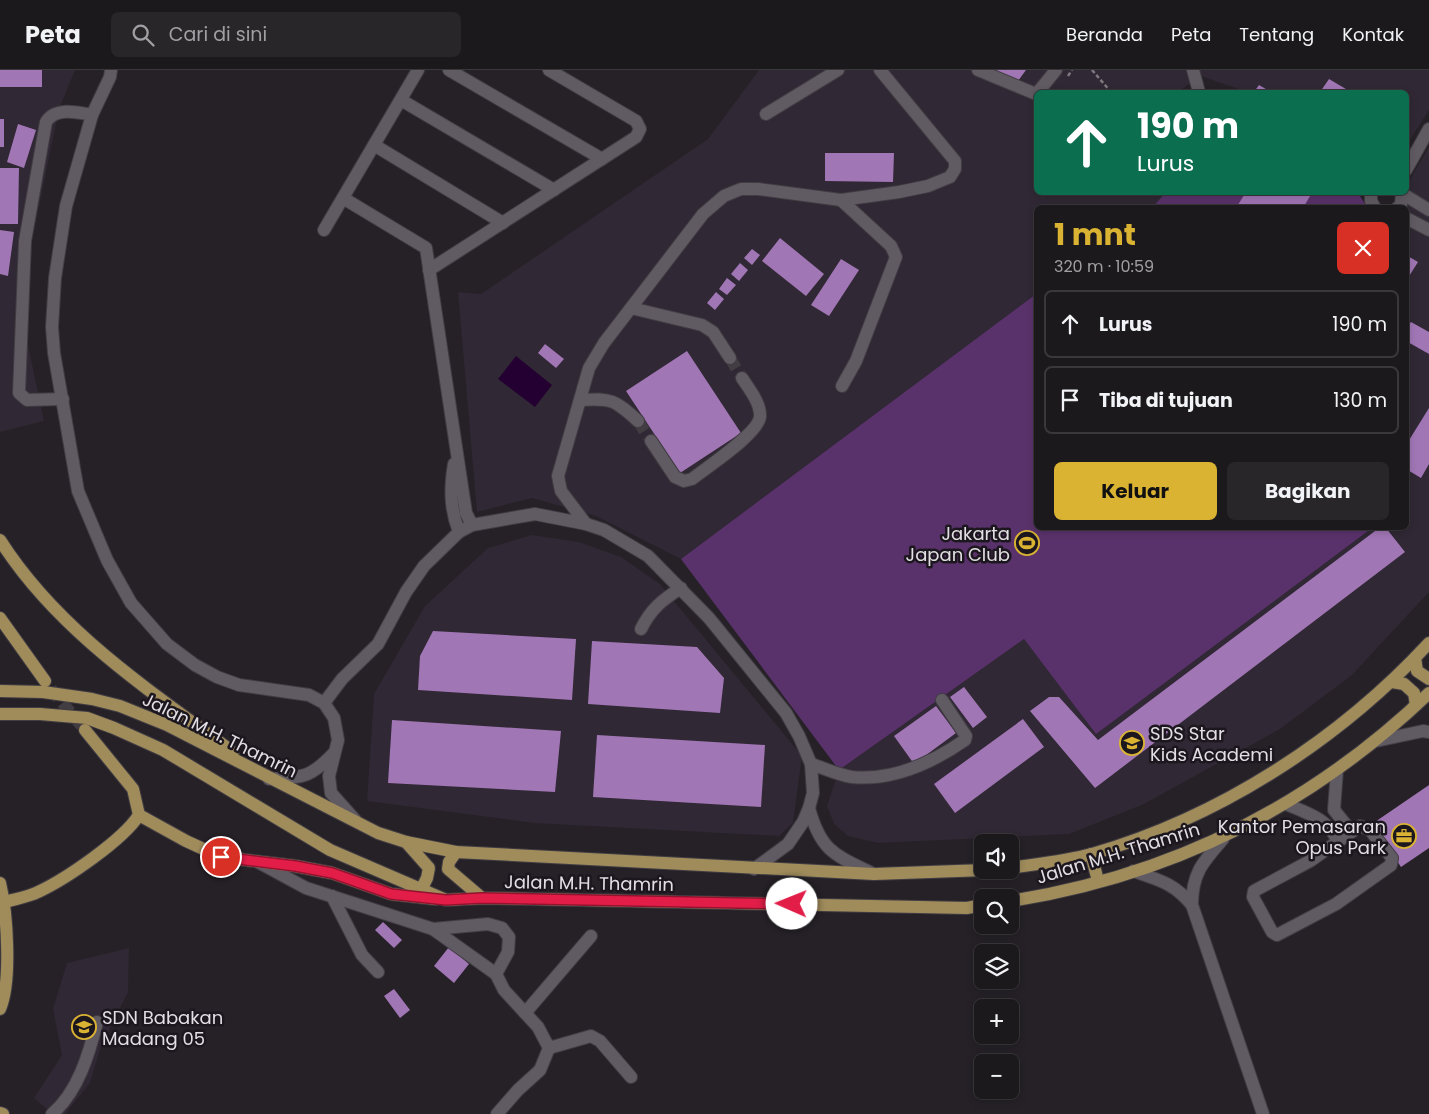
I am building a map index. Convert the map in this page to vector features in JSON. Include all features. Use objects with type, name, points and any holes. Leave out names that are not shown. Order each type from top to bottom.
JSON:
[{"type":"main road","points":[[0,540],[14,563],[73,630],[150,691],[269,779]]},
{"type":"main road","points":[[0,618],[45,682]]},
{"type":"main road","name":"Jalan M.H. Thamrin","points":[[1019,866],[1091,854],[1150,835],[1218,803],[1261,779],[1355,714],[1392,682],[1429,642]]},
{"type":"main road","points":[[1415,658],[1418,671],[1429,679]]},
{"type":"main road","points":[[1392,682],[1404,684],[1414,694],[1416,706]]},
{"type":"main road","name":"Jalan M.H. Thamrin","points":[[0,692],[43,692],[92,699],[120,706],[167,725],[360,824],[406,842],[456,852],[874,874],[974,870]]},
{"type":"main road","name":"Jalan M.H. Thamrin","points":[[1019,900],[1046,896],[1098,882],[1223,839],[1286,804],[1337,770],[1376,741],[1429,693]]},
{"type":"main road","name":"Jalan M.H. Thamrin","points":[[0,714],[40,714],[87,718],[114,728],[163,750],[330,850],[422,888],[446,900],[482,898],[967,908],[974,907]]},
{"type":"main road","points":[[85,730],[132,789],[140,815],[186,842],[221,857],[332,873],[391,894],[446,900]]},
{"type":"main road","points":[[5,902],[38,892],[88,861],[130,829],[140,815]]},
{"type":"main road","points":[[406,842],[429,868],[422,888]]},
{"type":"main road","points":[[456,852],[449,862],[448,869],[482,898]]},
{"type":"main road","points":[[1091,854],[1098,882]]},
{"type":"main road","points":[[0,883],[5,902],[6,978],[4,998],[0,1008]]},
{"type":"street","points":[[324,230],[418,70]]},
{"type":"street","points":[[450,70],[602,159]]},
{"type":"street","points":[[430,270],[636,138],[640,129],[636,121],[549,70]]},
{"type":"street","points":[[766,114],[838,70]]},
{"type":"street","points":[[586,524],[560,491],[558,476],[589,368],[631,308],[703,214],[724,196],[741,189],[758,189],[841,200],[928,186],[950,177],[955,169],[956,161],[880,70]]},
{"type":"street","points":[[978,70],[1034,92]]},
{"type":"street","points":[[1039,90],[1056,70]]},
{"type":"street","points":[[1192,70],[1198,90]]},
{"type":"street","points":[[114,72],[92,115],[66,206],[55,278],[52,327],[78,491],[107,560],[131,603],[150,628],[166,644],[195,665],[217,677],[239,685],[309,695],[324,703],[334,718],[338,740],[329,776],[331,793],[360,824]]},
{"type":"street","points":[[400,100],[554,190]]},
{"type":"street","points":[[62,399],[27,400],[19,393],[25,241],[46,122],[50,116],[65,112],[92,115]]},
{"type":"street","points":[[1409,161],[1429,129]]},
{"type":"street","points":[[374,146],[503,223]]},
{"type":"street","points":[[1405,195],[1429,210]]},
{"type":"street","points":[[343,198],[426,248],[456,454],[466,513],[472,525]]},
{"type":"street","points":[[841,200],[891,246],[896,257],[856,361],[842,386]]},
{"type":"street","points":[[1409,220],[1429,230]]},
{"type":"street","points":[[631,308],[702,325],[713,332],[730,358]]},
{"type":"street","points":[[651,441],[675,477],[684,481],[692,479],[754,430],[760,417],[758,404],[742,378]]},
{"type":"street","points":[[580,400],[601,399],[618,403],[638,421]]},
{"type":"street","points":[[456,454],[450,486],[452,516],[459,532]]},
{"type":"street","points":[[324,703],[342,679],[378,644],[406,592],[424,566],[459,532],[472,525],[535,514],[586,524],[613,534],[648,556],[709,618],[786,713],[811,764],[813,793],[809,808],[800,827],[788,844],[754,869]]},
{"type":"street","points":[[641,629],[648,614],[660,600],[681,588]]},
{"type":"street","points":[[811,764],[850,777],[893,774],[920,766],[965,740],[966,736],[942,700]]},
{"type":"street","points":[[1376,741],[1423,731],[1429,732]]},
{"type":"street","points":[[269,779],[301,778],[317,771],[334,754]]},
{"type":"street","points":[[1337,770],[1334,810],[1351,831]]},
{"type":"street","points":[[1286,804],[1322,820],[1333,832],[1338,842]]},
{"type":"street","points":[[809,808],[815,831],[828,848],[840,857],[874,874]]},
{"type":"street","points":[[1360,826],[1367,828],[1392,858],[1391,865],[1336,904],[1274,934],[1252,896],[1254,891],[1310,861],[1338,842],[1360,826]]},
{"type":"street","points":[[1223,839],[1200,865],[1192,886],[1192,905],[1263,1114]]},
{"type":"street","points":[[256,861],[306,888],[433,928],[496,974],[504,990],[538,1028],[549,1048]]},
{"type":"street","points":[[1133,871],[1167,882],[1180,890],[1192,905]]},
{"type":"street","points":[[332,896],[362,954],[378,972]]},
{"type":"street","points":[[433,928],[488,924],[502,928],[509,937],[508,952],[496,974]]},
{"type":"street","points":[[526,1013],[591,936]]},
{"type":"street","points":[[52,1114],[70,1091],[88,1055],[97,1022]]},
{"type":"street","points":[[549,1048],[591,1036],[600,1041],[631,1077]]},
{"type":"street","points":[[497,1114],[518,1090],[540,1070],[549,1048]]},
{"type":"path","points":[[1092,70],[1109,90]]},
{"type":"shaded area","points":[[0,70],[75,70],[59,109],[30,250],[24,326],[44,421],[0,432]]},
{"type":"shaded area","points":[[759,70],[1429,70],[1429,110],[1409,141],[1409,90],[1241,90],[1201,76],[1181,90],[1034,90],[1034,195],[1164,195],[1158,203],[1156,205],[1034,205],[1034,295],[681,559],[596,516],[532,498],[477,512],[458,292],[481,294],[708,139]]},
{"type":"shaded area","points":[[1429,147],[1429,592],[1352,675],[1280,729],[1144,804],[1069,834],[1019,836],[1019,834],[974,834],[974,838],[878,843],[848,836],[834,824],[827,806],[839,770],[1024,639],[1096,733],[1369,530],[1409,530],[1409,205],[1406,205],[1406,195],[1409,195],[1409,181]]},
{"type":"shaded area","points":[[1163,195],[1359,195],[1366,205],[1155,205]]},
{"type":"shaded area","name":"Jakarta Japan Club","points":[[1034,295],[1034,530],[1369,530],[1096,734],[1024,639],[839,770],[681,559]]},
{"type":"shaded area","points":[[516,356],[552,385],[535,407],[498,379]]},
{"type":"shaded area","points":[[532,535],[579,542],[621,557],[660,584],[802,756],[793,823],[779,836],[534,823],[367,801],[374,694],[425,606],[488,548]]},
{"type":"shaded area","name":"SDN Babakan Madang 05","points":[[129,948],[128,992],[101,1046],[90,1083],[65,1114],[53,1114],[34,1098],[62,1055],[53,1009],[67,963]]},
{"type":"building","points":[[0,70],[42,70],[42,87],[0,87]]},
{"type":"building","points":[[996,70],[1026,70],[1015,85]]},
{"type":"building","points":[[1329,79],[1348,90],[1321,90]]},
{"type":"building","points":[[1259,85],[1268,90],[1255,90]]},
{"type":"building","points":[[0,119],[4,119],[4,147],[0,147]]},
{"type":"building","points":[[18,124],[36,130],[24,168],[7,162]]},
{"type":"building","points":[[825,153],[894,153],[893,182],[825,181]]},
{"type":"building","points":[[0,168],[19,168],[18,224],[0,224]]},
{"type":"building","points":[[1244,195],[1310,196],[1305,205],[1238,205]]},
{"type":"building","points":[[0,230],[14,232],[8,276],[0,274]]},
{"type":"building","points":[[780,238],[824,274],[806,296],[762,261]]},
{"type":"building","points":[[752,249],[760,255],[752,265],[744,258]]},
{"type":"building","points":[[1409,257],[1418,262],[1409,276]]},
{"type":"building","points":[[841,259],[859,270],[829,316],[811,305]]},
{"type":"building","points":[[740,263],[748,270],[739,281],[731,274]]},
{"type":"building","points":[[727,278],[736,285],[727,295],[719,289]]},
{"type":"building","points":[[716,292],[724,299],[715,310],[707,303]]},
{"type":"building","points":[[1411,322],[1429,332],[1429,354],[1409,343],[1409,324]]},
{"type":"building","points":[[545,344],[564,359],[556,368],[538,353]]},
{"type":"building","points":[[687,351],[741,433],[680,473],[626,391]]},
{"type":"building","points":[[1429,408],[1429,464],[1421,478],[1409,471],[1409,440]]},
{"type":"building","points":[[1376,530],[1388,530],[1405,552],[1095,788],[1030,711],[1049,697],[1059,697],[1098,740]]},
{"type":"building","points":[[433,631],[576,639],[572,700],[418,690],[420,656]]},
{"type":"building","points":[[592,641],[697,647],[724,678],[720,713],[588,704]]},
{"type":"building","points":[[964,687],[987,717],[973,728],[950,697]]},
{"type":"building","points":[[936,706],[956,733],[914,764],[894,736]]},
{"type":"building","points":[[1023,719],[1044,747],[955,813],[934,784]]},
{"type":"building","points":[[392,720],[561,731],[555,792],[388,783]]},
{"type":"building","points":[[597,735],[765,745],[761,807],[593,797]]},
{"type":"building","name":"Kantor Pemasaran Opus Park","points":[[1429,785],[1429,848],[1401,867],[1372,824]]},
{"type":"building","points":[[383,922],[402,940],[394,948],[375,930]]},
{"type":"building","points":[[449,947],[469,964],[454,983],[434,966]]},
{"type":"building","points":[[394,989],[410,1010],[400,1018],[384,996]]},
{"type":"tunnel","points":[[730,358],[742,378]]},
{"type":"tunnel","points":[[638,421],[651,441]]},
{"type":"tunnel","points":[[51,689],[85,730]]},
{"type":"place","name":"Jakarta Japan Club","points":[[1027,543]]},
{"type":"place","name":"SDS Star Kids Academi","points":[[1132,743]]},
{"type":"place","name":"Kantor Pemasaran Opus Park","points":[[1404,836]]},
{"type":"place","name":"SDN Babakan Madang 05","points":[[84,1027]]},
{"type":"route","points":[[221,857],[295,866],[332,873],[391,894],[446,900],[482,898],[792,904]]}]
